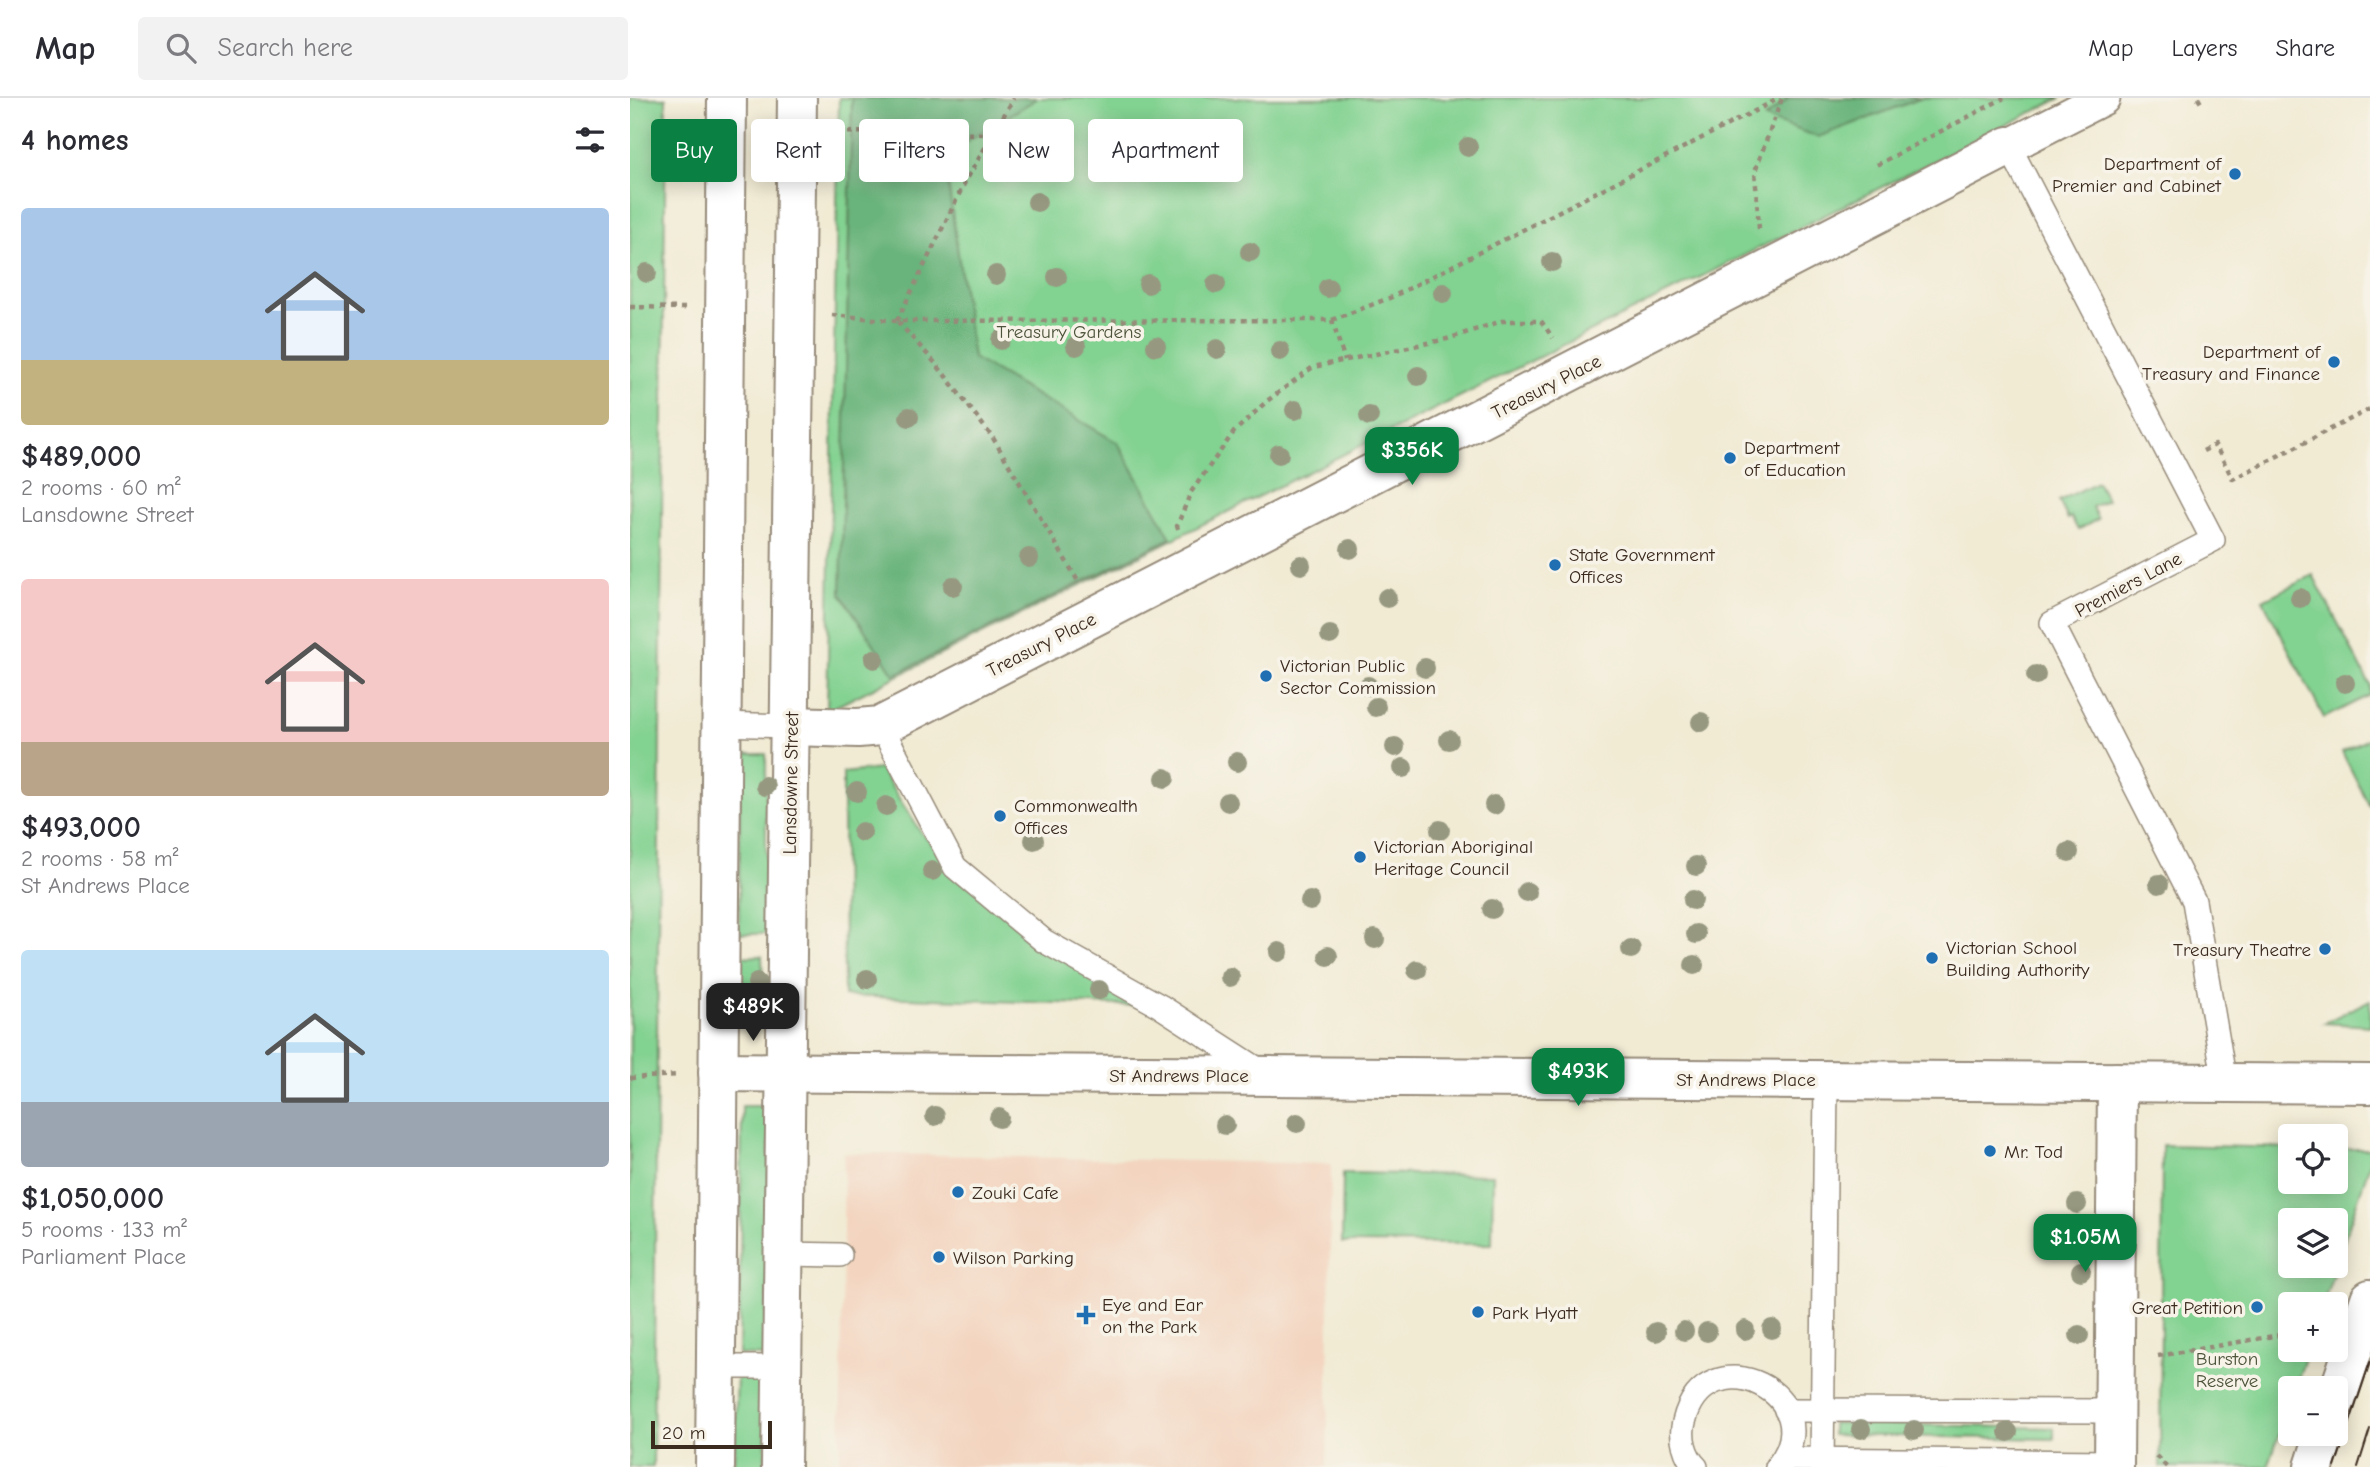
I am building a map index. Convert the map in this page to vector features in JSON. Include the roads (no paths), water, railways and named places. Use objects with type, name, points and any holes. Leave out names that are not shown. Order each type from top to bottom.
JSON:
[{"type":"street","points":[[715,1467],[727,98]]},
{"type":"street","name":"Lansdowne Street","points":[[781,1467],[797,98]]},
{"type":"street","name":"Treasury Place","points":[[790,726],[881,726],[2103,98]]},
{"type":"street","name":"St Andrews Place","points":[[718,1072],[2370,1084]]},
{"type":"street","points":[[2114,1465],[2117,1082]]},
{"type":"street","points":[[2348,1376],[2363,1344],[2370,1299]]},
{"type":"street","points":[[2314,1467],[2321,1446]]},
{"type":"lane","name":"Premiers Lane","points":[[2009,146],[2213,540],[2052,624],[2194,901],[2225,1083]]},
{"type":"lane","points":[[721,724],[790,726]]},
{"type":"lane","points":[[881,726],[955,867],[1044,941],[1160,1006],[1268,1076]]},
{"type":"lane","points":[[1822,1463],[1826,1080]]},
{"type":"lane","points":[[783,1254],[840,1255]]},
{"type":"lane","points":[[716,1367],[782,1367]]},
{"type":"lane","points":[[1696,1467],[1684,1446],[1682,1428],[1686,1411],[1696,1396],[1710,1385],[1727,1378],[1745,1378],[1762,1384],[1776,1395],[1786,1410],[1791,1426],[1790,1443],[1780,1463],[2114,1465]]},
{"type":"lane","points":[[1786,1410],[2113,1410]]},
{"type":"tram line","points":[[2335,1467],[2370,1362]]},
{"type":"tram line","points":[[2358,1467],[2370,1429]]},
{"type":"place","name":"Department of Premier and Cabinet","points":[[2235,174]]},
{"type":"place","name":"Department of Treasury and Finance","points":[[2334,362]]},
{"type":"place","name":"Department of Education","points":[[1730,458]]},
{"type":"place","name":"State Government Offices","points":[[1555,565]]},
{"type":"place","name":"Victorian Public Sector Commission","points":[[1266,676]]},
{"type":"place","name":"Commonwealth Offices","points":[[1000,816]]},
{"type":"place","name":"Victorian Aboriginal Heritage Council","points":[[1360,857]]},
{"type":"place","name":"Treasury Theatre","points":[[2325,949]]},
{"type":"place","name":"Victorian School Building Authority","points":[[1932,958]]},
{"type":"place","name":"Mr. Tod","points":[[1990,1151]]},
{"type":"place","name":"Zouki Cafe","points":[[958,1192]]},
{"type":"place","name":"Wilson Parking","points":[[939,1257]]},
{"type":"place","name":"Great Petition","points":[[2257,1307]]},
{"type":"place","name":"Park Hyatt","points":[[1478,1312]]},
{"type":"place","name":"Eye and Ear on the Park","points":[[1086,1315]]},
{"type":"park label","name":"Treasury Gardens","points":[[1069,331]]},
{"type":"park label","name":"Burston Reserve","points":[[2227,1369]]}]
